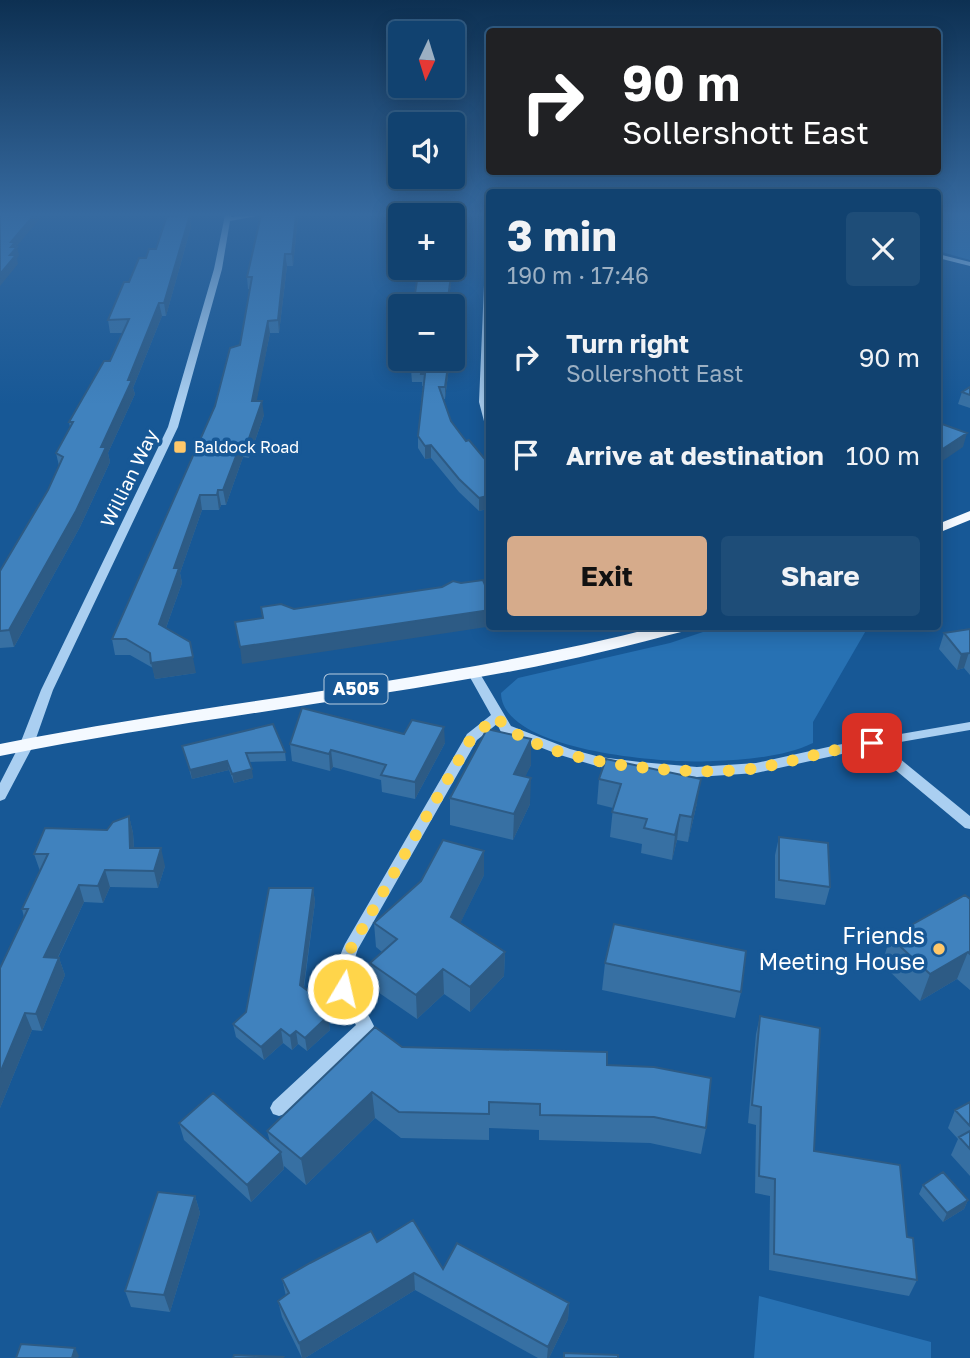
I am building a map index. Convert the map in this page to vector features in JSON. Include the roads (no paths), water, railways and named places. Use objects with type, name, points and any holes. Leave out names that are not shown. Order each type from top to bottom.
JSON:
[{"type":"main road","points":[[941,528],[970,515]]},
{"type":"main road","name":"A505","points":[[0,750],[158,719],[474,672],[570,654],[667,630]]},
{"type":"street","name":"Willian Way","points":[[0,796],[27,744],[47,690],[173,427],[216,278]]},
{"type":"street","points":[[486,357],[483,402],[486,412]]},
{"type":"street","points":[[474,672],[506,729],[520,737],[600,762],[697,772],[756,768],[872,743],[970,726]]},
{"type":"street","points":[[279,1108],[366,1026],[343,989],[342,970],[472,737],[497,717]]},
{"type":"street","points":[[872,743],[970,824]]},
{"type":"place","name":"Baldock Road","points":[[180,447]]},
{"type":"place","name":"Friends Meeting House","points":[[939,949]]}]
